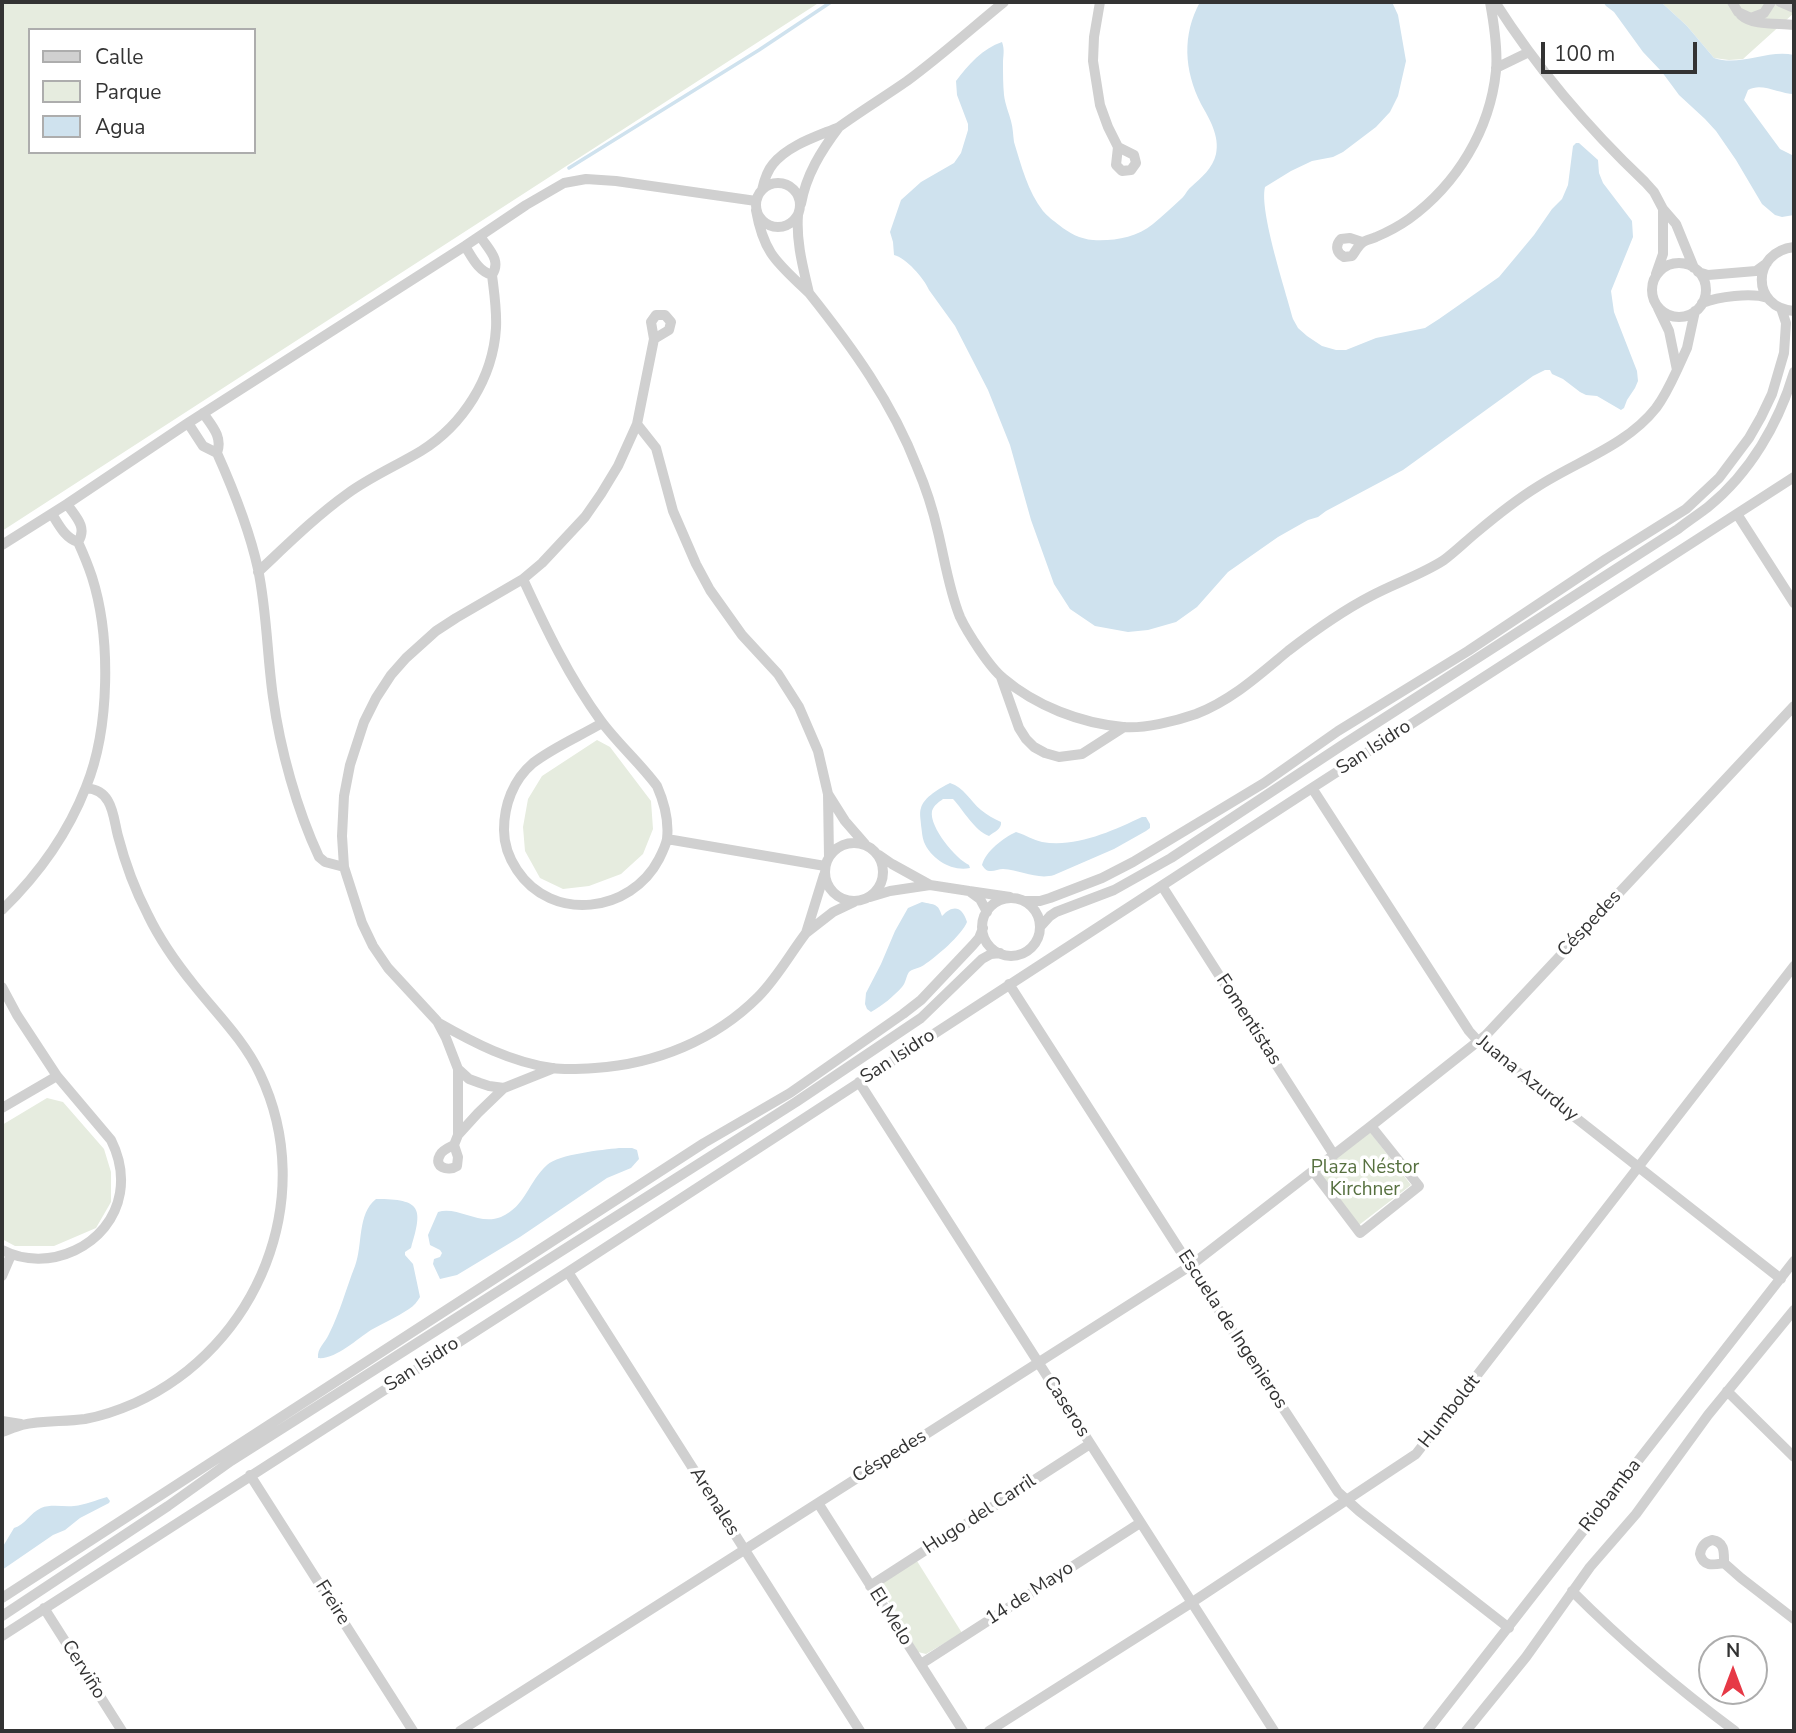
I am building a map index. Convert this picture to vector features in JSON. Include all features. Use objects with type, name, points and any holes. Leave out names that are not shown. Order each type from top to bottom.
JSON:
[{"type":"street","points":[[1004,2],[926,67],[839,127],[789,151],[774,163],[756,206],[761,236],[767,249],[809,293],[851,347],[903,434],[929,501],[948,580],[962,620],[971,637],[1001,677],[1019,728],[1034,747],[1059,757],[1082,754],[1124,727]]},
{"type":"street","points":[[1100,2],[1093,61],[1100,105],[1118,147]]},
{"type":"street","points":[[1001,677],[1047,706],[1067,714],[1124,727],[1194,715],[1217,705],[1253,682],[1290,650],[1338,616],[1390,586],[1431,568],[1498,514],[1538,486],[1632,432],[1654,410],[1687,348],[1705,294],[1705,284],[1676,225],[1654,192],[1579,114],[1493,2]]},
{"type":"street","points":[[1362,242],[1408,219],[1428,203],[1460,169],[1481,129],[1488,109],[1496,68],[1493,2]]},
{"type":"street","points":[[1732,2],[1746,20],[1794,25]]},
{"type":"street","points":[[1741,15],[1751,18],[1761,15],[1771,2]]},
{"type":"street","points":[[1780,2],[1794,8]]},
{"type":"street","points":[[1496,68],[1529,52]]},
{"type":"street","points":[[756,206],[763,221],[774,227],[790,224],[799,210],[814,164],[839,127]]},
{"type":"street","points":[[2,545],[203,413],[564,183],[586,179],[616,180],[756,206]]},
{"type":"street","points":[[762,190],[772,183],[780,183],[788,185],[797,193],[798,241],[809,293]]},
{"type":"street","points":[[1663,209],[1663,254],[1652,291],[1669,331],[1677,370]]},
{"type":"street","points":[[258,572],[346,494],[428,446],[447,431],[477,392],[493,347],[496,313],[492,275],[497,265],[496,259],[480,236]]},
{"type":"street","points":[[465,246],[485,273],[492,275]]},
{"type":"street","points":[[1656,276],[1666,266],[1676,263],[1686,264],[1708,275],[1756,271],[1775,254],[1794,247]]},
{"type":"street","points":[[476,262],[481,253],[490,251]]},
{"type":"street","points":[[1767,262],[1762,280],[1768,298]]},
{"type":"street","points":[[1657,306],[1677,317],[1687,316],[1699,307],[1718,299],[1758,295],[1768,298],[1781,308],[1794,311]]},
{"type":"street","points":[[1040,927],[1056,912],[1114,890],[1171,858],[1494,648],[1690,513],[1736,457],[1766,406],[1784,353],[1786,323],[1781,308]]},
{"type":"street","points":[[654,339],[638,424],[618,466],[585,517],[563,543],[523,579],[436,631],[406,658],[376,698],[364,722],[349,765],[344,796],[344,867],[362,923],[373,946],[405,988],[437,1021],[492,1051],[554,1068],[582,1069],[628,1065],[662,1056],[705,1037],[722,1026],[758,996],[806,933],[834,912],[876,891],[882,877],[882,866],[871,849],[845,821],[828,794]]},
{"type":"street","points":[[774,1110],[921,1000],[979,938],[987,912],[999,901],[1041,901],[1102,878],[1133,862],[1253,790],[1338,731],[1606,559],[1723,494],[1751,461],[1768,435],[1794,372]]},
{"type":"street","points":[[203,413],[219,438],[217,453]]},
{"type":"street","points":[[188,423],[203,446],[217,453],[244,519],[264,601],[273,699],[288,769],[319,857],[325,862],[344,867]]},
{"type":"street","points":[[2,1616],[168,1506],[281,1415],[704,1143],[774,1110],[921,1018],[982,959],[991,954],[1015,955],[1029,949],[1038,937],[1040,927],[1036,912],[1020,900],[1001,895],[930,885],[890,891],[862,899],[841,898],[833,892],[827,883],[826,865],[828,794],[810,729],[778,674],[742,635],[710,590],[673,511],[656,448],[638,424]]},
{"type":"street","points":[[199,439],[204,430],[214,429]]},
{"type":"street","name":"San Isidro","points":[[2,1636],[1794,477]]},
{"type":"street","points":[[2,910],[27,883],[65,830],[86,788],[102,721],[105,650],[98,603],[78,542],[83,532],[82,526],[67,504]]},
{"type":"street","points":[[52,514],[66,536],[78,542]]},
{"type":"street","points":[[1737,514],[1794,603]]},
{"type":"street","points":[[62,529],[67,520],[76,518]]},
{"type":"street","points":[[523,579],[559,655],[603,723],[657,786],[666,814],[667,839],[657,862],[641,882],[622,897],[612,901],[598,904],[559,902],[527,882],[512,861],[504,836],[507,804],[517,783],[532,765],[603,723]]},
{"type":"street","points":[[1488,637],[1494,648]]},
{"type":"street","name":"Céspedes","points":[[460,1731],[1190,1266],[1478,1041],[1794,706]]},
{"type":"street","points":[[1286,768],[1293,778]]},
{"type":"street","points":[[2,1432],[23,1425],[87,1418],[110,1412],[153,1394],[191,1368],[234,1323],[253,1293],[270,1256],[282,1198],[283,1161],[278,1130],[260,1075],[231,1029],[193,985],[167,948],[131,878],[109,803],[100,791],[86,788]]},
{"type":"street","name":"Juana Azurduy","points":[[1312,788],[1478,1041],[1781,1279]]},
{"type":"street","points":[[667,839],[826,865]]},
{"type":"street","points":[[806,933],[826,865],[836,849],[846,844],[857,843],[871,849],[930,885]]},
{"type":"street","name":"Fomentistas","points":[[1162,886],[1334,1155]]},
{"type":"street","points":[[969,891],[980,899],[987,912]]},
{"type":"street","points":[[982,928],[988,943],[1000,953]]},
{"type":"street","name":"Humboldt","points":[[989,1731],[1346,1502],[1407,1461],[1426,1444],[1794,966]]},
{"type":"street","name":"Escuela de Ingenieros","points":[[1010,984],[1338,1492],[1346,1502],[1509,1628]]},
{"type":"street","points":[[2,987],[57,1076],[111,1140],[120,1167],[120,1194],[116,1206],[105,1226],[87,1244],[76,1251],[53,1258],[24,1258],[6,1253],[2,1276]]},
{"type":"street","points":[[437,1021],[458,1069],[456,1140],[478,1113],[504,1088],[554,1068]]},
{"type":"street","points":[[458,1069],[469,1079],[504,1088]]},
{"type":"street","points":[[2,1108],[57,1076]]},
{"type":"street","name":"Caseros","points":[[859,1083],[1274,1731]]},
{"type":"street","points":[[1312,1171],[1360,1233],[1419,1186],[1371,1126]]},
{"type":"street","name":"Riobamba","points":[[1427,1731],[1794,1261]]},
{"type":"street","name":"Arenales","points":[[568,1272],[860,1731]]},
{"type":"street","points":[[1466,1731],[1526,1657],[1590,1567],[1636,1514],[1727,1391],[1794,1310]]},
{"type":"street","points":[[1727,1391],[1794,1457]]},
{"type":"street","points":[[2,1421],[23,1425]]},
{"type":"street","name":"Hugo del Carril","points":[[870,1586],[1090,1444]]},
{"type":"street","points":[[2,1598],[229,1457]]},
{"type":"street","name":"Freire","points":[[250,1475],[413,1731]]},
{"type":"street","name":"El Melo","points":[[818,1503],[963,1731]]},
{"type":"street","name":"14 de Mayo","points":[[921,1664],[1140,1523]]},
{"type":"street","points":[[1724,1563],[1794,1619]]},
{"type":"street","points":[[1572,1591],[1657,1671],[1735,1731]]},
{"type":"street","name":"Cerviño","points":[[44,1608],[122,1731]]},
{"type":"green space","points":[[2,2],[820,2],[2,531]]},
{"type":"green space","points":[[1661,2],[1794,2],[1794,13],[1743,59],[1729,60],[1714,58],[1687,26]]},
{"type":"green space","points":[[597,740],[610,747],[651,801],[653,829],[643,854],[621,874],[589,886],[563,889],[540,878],[525,851],[523,827],[528,799],[542,776]]},
{"type":"green space","points":[[47,1098],[63,1102],[104,1149],[111,1172],[111,1202],[96,1228],[54,1246],[15,1246],[2,1239],[2,1125]]},
{"type":"green space","name":"Plaza Néstor Kirchner","points":[[1370,1132],[1411,1185],[1359,1225],[1318,1172]]},
{"type":"green space","points":[[917,1561],[962,1633],[926,1654],[918,1652],[881,1589],[882,1583]]},
{"type":"water","points":[[1200,2],[1392,2],[1398,15],[1406,61],[1398,96],[1390,112],[1376,127],[1343,152],[1312,161],[1265,187],[1266,214],[1279,272],[1293,319],[1307,336],[1322,346],[1346,350],[1376,338],[1425,328],[1499,277],[1562,199],[1568,185],[1573,146],[1579,143],[1598,160],[1603,183],[1632,221],[1633,237],[1611,291],[1614,312],[1637,371],[1638,381],[1621,410],[1597,396],[1580,392],[1550,370],[1545,370],[1403,470],[1278,537],[1228,572],[1197,607],[1176,622],[1148,630],[1128,632],[1095,626],[1070,609],[1054,584],[1031,520],[1010,445],[988,390],[955,326],[923,280],[909,264],[894,255],[890,232],[901,200],[921,182],[954,163],[961,153],[968,124],[957,95],[956,81],[982,53],[1002,42],[1004,95],[1014,142],[1029,187],[1043,211],[1071,233],[1093,240],[1124,238],[1153,224],[1206,172],[1216,154],[1215,134],[1195,91],[1188,65],[1190,27]]},
{"type":"water","points":[[1603,2],[1661,2],[1687,26],[1714,58],[1734,60],[1774,54],[1794,55],[1794,94],[1759,87],[1748,90],[1744,100],[1780,149],[1794,156],[1794,215],[1775,215],[1762,204],[1716,131],[1679,95],[1614,12]]},
{"type":"water","points":[[950,783],[963,791],[983,812],[1001,822],[999,828],[989,836],[974,825],[953,799],[943,799],[934,807],[932,818],[939,834],[970,868],[956,868],[943,863],[927,848],[923,838],[920,810],[925,800]]},
{"type":"water","points":[[1146,817],[1150,824],[1146,831],[1114,849],[1054,875],[1041,876],[1003,869],[989,871],[982,865],[996,846],[1016,832],[1042,842],[1068,843],[1106,833]]},
{"type":"water","points":[[922,902],[935,905],[942,916],[956,908],[962,912],[967,922],[948,945],[924,965],[909,972],[899,990],[871,1012],[865,1004],[866,993],[908,908]]},
{"type":"water","points":[[619,1148],[637,1150],[639,1159],[631,1168],[607,1178],[520,1237],[457,1275],[440,1279],[433,1264],[434,1259],[442,1253],[430,1245],[428,1235],[438,1212],[453,1212],[485,1219],[501,1217],[516,1207],[541,1172],[553,1161],[581,1153]]},
{"type":"water","points":[[376,1199],[403,1201],[415,1208],[415,1234],[411,1248],[405,1255],[413,1264],[420,1297],[411,1308],[339,1352],[318,1358],[355,1266],[363,1221],[370,1205]]},
{"type":"water","points":[[107,1497],[109,1503],[80,1518],[2,1570],[2,1548],[14,1528],[37,1510],[49,1506],[78,1505]]},
{"type":"waterway","points":[[569,168],[831,2]]}]
